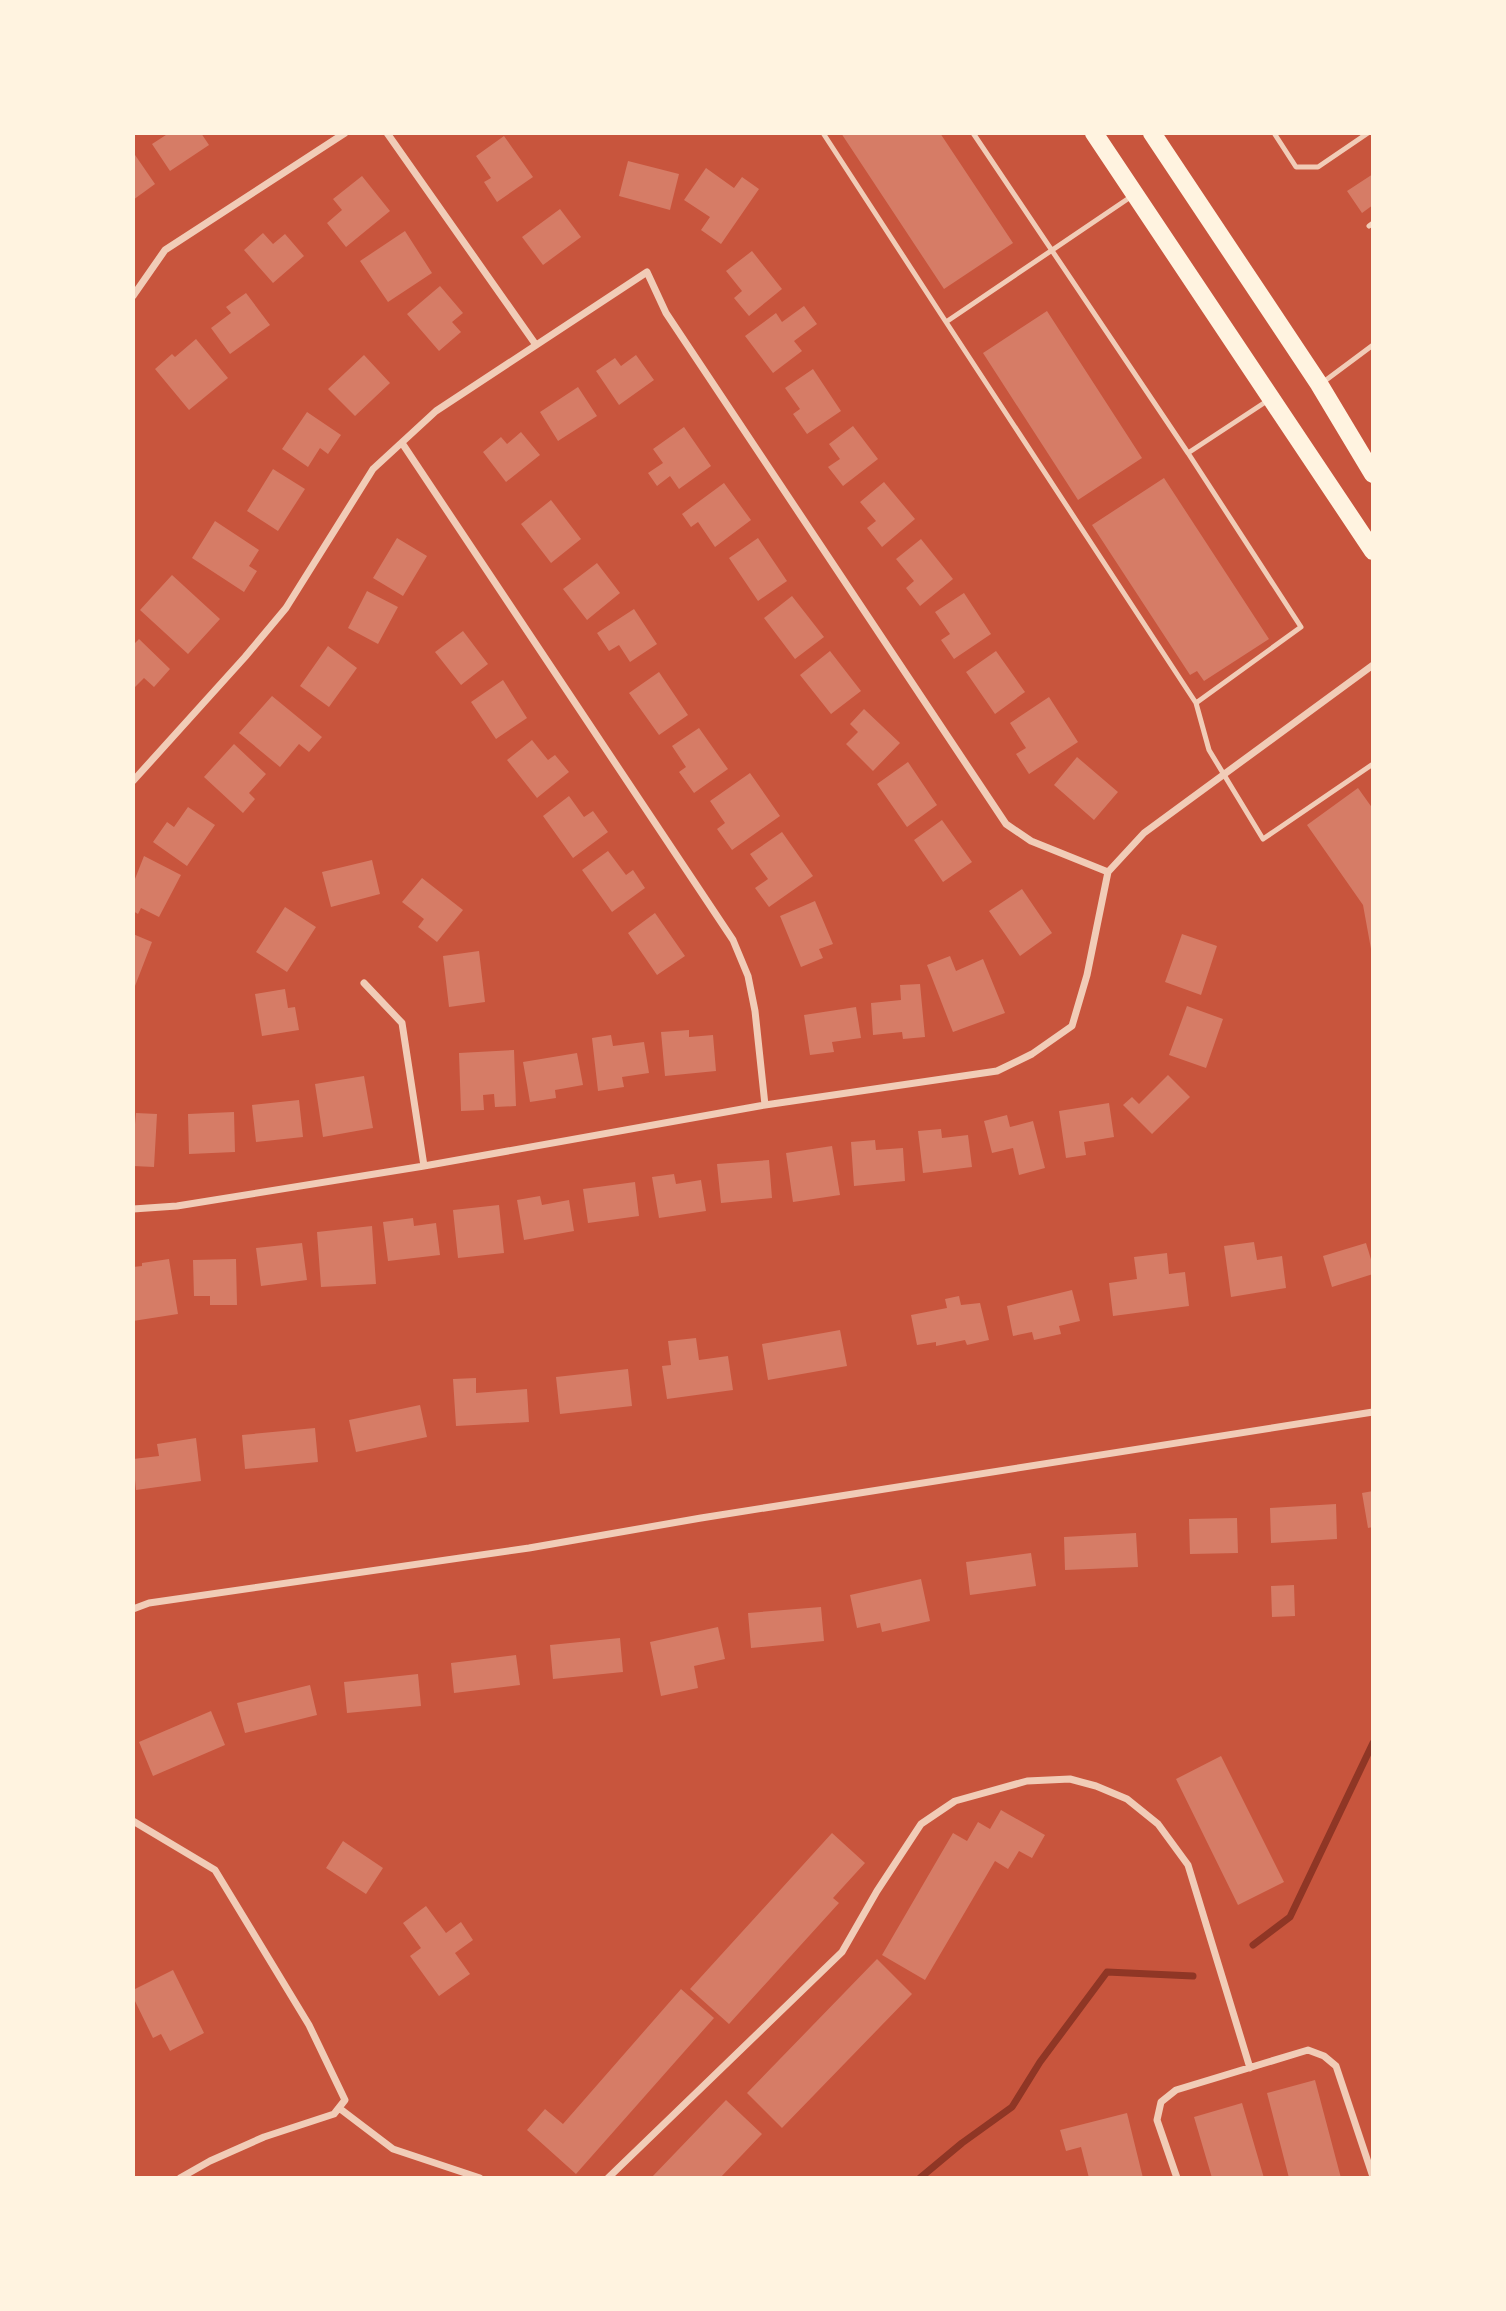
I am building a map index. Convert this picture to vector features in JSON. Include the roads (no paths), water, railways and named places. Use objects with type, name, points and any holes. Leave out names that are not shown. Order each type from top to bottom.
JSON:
[{"type":"highway","points":[[1094,133],[1373,551]]},
{"type":"highway","points":[[1153,133],[1319,384],[1373,474]]},
{"type":"street","points":[[133,296],[165,250],[345,133]]},
{"type":"street","points":[[387,133],[536,345]]},
{"type":"street","points":[[133,781],[286,608],[373,469],[436,411],[647,272],[666,313],[1006,824],[1031,841],[1108,872]]},
{"type":"street","points":[[402,443],[733,940],[748,976],[755,1011],[765,1105]]},
{"type":"street","points":[[137,1209],[177,1206],[424,1166],[765,1105],[997,1071],[1042,1047],[1072,1026],[1087,975],[1108,872],[1144,833],[1373,665]]},
{"type":"street","points":[[364,983],[402,1023],[424,1166]]},
{"type":"street","points":[[133,1609],[149,1603],[529,1548],[701,1518],[1373,1412]]},
{"type":"street","points":[[608,2178],[842,1952],[877,1891],[921,1824],[955,1801],[1027,1781],[1070,1779],[1096,1786],[1127,1799],[1158,1824],[1188,1866],[1250,2068]]},
{"type":"street","points":[[133,1821],[215,1870],[309,2025],[345,2100],[334,2114],[264,2137],[210,2161],[180,2178]]},
{"type":"street","points":[[1177,2178],[1157,2120],[1161,2102],[1176,2090],[1308,2050],[1324,2056],[1336,2066],[1373,2178]]},
{"type":"street","points":[[339,2108],[393,2149],[480,2178]]},
{"type":"lane","points":[[823,133],[1196,703],[1209,750],[1263,839],[1373,764]]},
{"type":"lane","points":[[973,133],[1188,453],[1301,627],[1196,703]]},
{"type":"lane","points":[[1274,133],[1296,167],[1318,167],[1368,133]]},
{"type":"lane","points":[[946,322],[1135,194]]},
{"type":"lane","points":[[1319,384],[1373,345]]},
{"type":"lane","points":[[1188,453],[1271,398]]},
{"type":"waterway","points":[[1253,1945],[1290,1917],[1373,1743]]},
{"type":"waterway","points":[[920,2178],[1012,2107],[1040,2062],[1107,1972],[1193,1976]]}]
